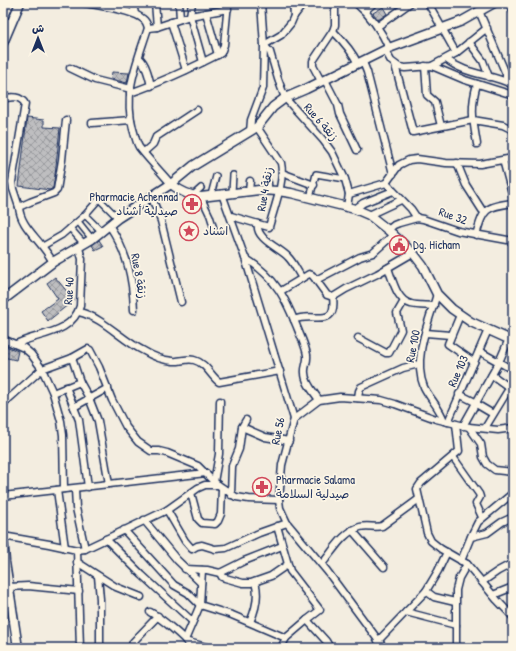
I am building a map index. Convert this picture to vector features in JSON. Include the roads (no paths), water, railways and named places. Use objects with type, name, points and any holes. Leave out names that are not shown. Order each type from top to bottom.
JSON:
[{"type":"street","points":[[3,43],[7,22],[20,3]]},
{"type":"street","points":[[85,3],[118,6],[135,14],[143,19],[147,24],[148,28],[134,72],[130,91],[129,107],[138,145],[171,184],[180,191],[196,196],[249,191],[268,187],[278,191],[351,208],[369,215],[391,232],[413,253],[423,266],[437,294],[443,301],[460,315],[511,340],[476,403],[466,426]]},
{"type":"street","points":[[133,3],[135,14]]},
{"type":"street","points":[[155,3],[157,27]]},
{"type":"street","points":[[179,3],[180,19]]},
{"type":"street","points":[[192,3],[190,16],[203,62]]},
{"type":"street","points":[[250,132],[251,120],[263,88],[264,45],[261,3]]},
{"type":"street","points":[[293,3],[294,16]]},
{"type":"street","points":[[264,45],[281,35],[304,3]]},
{"type":"street","points":[[335,3],[333,31],[313,61],[313,66],[338,104],[340,114],[357,150]]},
{"type":"street","points":[[356,3],[378,26],[395,65],[412,132],[473,120],[503,125],[513,130]]},
{"type":"street","points":[[365,11],[374,3]]},
{"type":"street","points":[[378,26],[410,3]]},
{"type":"street","points":[[428,3],[456,53]]},
{"type":"street","points":[[3,300],[53,262],[82,246],[102,232],[118,218],[152,198],[193,166],[257,127],[273,108],[285,98],[306,90],[387,49],[442,27],[462,21],[482,7],[494,3]]},
{"type":"street","points":[[509,3],[513,11]]},
{"type":"street","points":[[70,68],[95,80],[130,91],[151,86],[221,53],[224,45],[228,6],[157,27],[148,28]]},
{"type":"street","points":[[482,7],[487,28],[506,74],[506,81]]},
{"type":"street","points":[[206,13],[218,55]]},
{"type":"street","points":[[171,22],[186,70]]},
{"type":"street","points":[[432,66],[456,53],[487,28]]},
{"type":"street","points":[[333,31],[348,46],[367,72],[393,174]]},
{"type":"street","points":[[469,42],[483,61],[489,77]]},
{"type":"street","points":[[264,45],[270,52],[285,98]]},
{"type":"street","points":[[139,58],[142,60],[149,76],[151,86]]},
{"type":"street","points":[[446,59],[456,66],[506,81],[513,85]]},
{"type":"street","points":[[395,65],[398,68],[432,66],[477,84],[513,95]]},
{"type":"street","points":[[426,66],[427,95],[435,102],[441,126]]},
{"type":"street","points":[[477,84],[472,105],[477,144]]},
{"type":"street","points":[[3,99],[14,97],[22,100],[25,104],[12,182],[13,189],[24,224],[43,246],[53,262]]},
{"type":"street","name":"Rue 6 زنقة","points":[[285,98],[332,152],[345,178],[351,208]]},
{"type":"street","points":[[144,152],[153,144],[156,137],[197,110]]},
{"type":"street","points":[[19,207],[54,193],[57,190],[66,120]]},
{"type":"street","points":[[92,123],[131,120]]},
{"type":"street","name":"Rue 4 زنقة","points":[[231,216],[269,227],[282,173],[281,163],[257,127]]},
{"type":"street","points":[[349,194],[386,183],[399,165],[409,160],[417,159],[458,164],[480,164],[513,158]]},
{"type":"street","points":[[503,160],[513,197]]},
{"type":"street","points":[[458,164],[468,190],[484,212]]},
{"type":"street","points":[[282,173],[314,185]]},
{"type":"street","points":[[310,198],[316,174],[345,178]]},
{"type":"street","points":[[232,192],[233,175]]},
{"type":"street","points":[[211,195],[216,176]]},
{"type":"street","points":[[249,191],[250,181]]},
{"type":"street","points":[[316,280],[355,259],[373,252],[391,232],[394,225],[417,218],[411,209],[386,183]]},
{"type":"street","points":[[196,196],[201,188]]},
{"type":"street","points":[[351,208],[393,191]]},
{"type":"street","name":"Rue 56","points":[[222,194],[245,258],[294,419],[282,465],[279,500],[280,508],[287,523],[322,564],[384,648]]},
{"type":"street","points":[[196,196],[210,216],[214,229]]},
{"type":"street","points":[[152,198],[162,227],[180,302]]},
{"type":"street","points":[[43,246],[62,235],[99,199],[118,218]]},
{"type":"street","points":[[369,215],[401,200]]},
{"type":"street","points":[[476,235],[484,212],[490,207],[513,203]]},
{"type":"street","points":[[85,214],[102,232]]},
{"type":"street","name":"Rue 32","points":[[417,218],[430,220],[458,231],[513,241]]},
{"type":"street","points":[[80,224],[92,239]]},
{"type":"street","points":[[258,224],[258,231],[264,238],[289,258],[302,278]]},
{"type":"street","name":"Rue 8 زنقة","points":[[109,225],[127,258],[134,297],[134,310]]},
{"type":"street","points":[[264,238],[269,227]]},
{"type":"street","points":[[70,228],[82,246]]},
{"type":"street","name":"Rue 40","points":[[16,344],[59,330],[69,323],[79,312],[82,246]]},
{"type":"street","points":[[333,297],[413,253]]},
{"type":"street","points":[[245,258],[257,265],[266,273],[281,291],[307,354],[304,374],[310,387],[319,400]]},
{"type":"street","points":[[388,268],[399,296],[404,301],[411,304],[434,306]]},
{"type":"street","points":[[281,291],[310,274],[327,295],[333,297]]},
{"type":"street","name":"Rue 100","points":[[437,294],[419,364],[423,385],[446,421]]},
{"type":"street","points":[[294,320],[308,317],[328,317],[332,314],[334,308],[333,297]]},
{"type":"street","points":[[358,338],[386,353],[389,352],[401,330],[397,313],[404,301]]},
{"type":"street","points":[[79,312],[88,314],[142,350],[155,356],[173,361],[193,360],[198,362],[206,367],[219,382],[280,371]]},
{"type":"street","points":[[460,315],[450,335],[448,343],[449,346],[474,362]]},
{"type":"street","name":"Rue 103","points":[[446,421],[488,330]]},
{"type":"street","points":[[426,333],[450,335]]},
{"type":"street","points":[[3,339],[24,348],[31,354],[42,369],[53,393],[61,420],[63,435],[61,490],[64,548]]},
{"type":"street","points":[[3,404],[42,369],[91,350],[112,400],[126,426],[138,442],[151,451],[164,452],[198,466],[218,485],[236,497],[249,500],[279,500]]},
{"type":"street","points":[[479,350],[513,370]]},
{"type":"street","points":[[72,358],[80,382],[89,398],[101,429],[105,465],[109,484]]},
{"type":"street","points":[[358,398],[361,387],[403,368],[419,364]]},
{"type":"street","points":[[485,428],[511,385],[492,375]]},
{"type":"street","points":[[53,393],[80,382]]},
{"type":"street","points":[[66,387],[79,420],[88,487]]},
{"type":"street","points":[[74,407],[108,388]]},
{"type":"street","points":[[459,394],[493,414]]},
{"type":"street","points":[[294,419],[319,400],[340,397],[381,400],[436,419],[466,426],[498,430],[513,428]]},
{"type":"street","points":[[191,493],[198,519],[202,523],[215,524],[221,514],[218,485],[220,401]]},
{"type":"street","points":[[232,494],[232,466],[239,448],[242,427],[246,420]]},
{"type":"street","points":[[456,424],[459,450],[419,486],[417,491],[429,537],[435,545],[464,562],[513,617]]},
{"type":"street","points":[[466,426],[481,444],[483,459],[486,464],[495,470],[513,472]]},
{"type":"street","points":[[242,427],[265,437],[289,441]]},
{"type":"street","points":[[453,457],[479,494],[480,497],[476,504],[482,517]]},
{"type":"street","points":[[3,496],[164,479],[206,473]]},
{"type":"street","points":[[18,648],[5,562],[3,536],[64,548],[77,550],[85,549],[167,510],[195,489],[204,485],[218,485]]},
{"type":"street","points":[[75,489],[76,508],[85,549]]},
{"type":"street","points":[[456,648],[455,602],[458,583],[471,537],[482,517],[513,493]]},
{"type":"street","points":[[322,564],[352,530],[362,526],[382,526],[419,499]]},
{"type":"street","points":[[167,510],[185,541],[192,549],[202,545],[216,549],[223,549],[287,523]]},
{"type":"street","points":[[471,537],[487,534],[502,522],[513,518]]},
{"type":"street","points":[[144,520],[185,569],[201,583]]},
{"type":"street","points":[[277,526],[287,565],[296,580],[320,610],[286,638],[281,648]]},
{"type":"street","points":[[124,530],[174,586],[188,593],[200,605],[250,622],[286,638]]},
{"type":"street","points":[[352,530],[384,567]]},
{"type":"street","points":[[106,539],[142,575],[192,621]]},
{"type":"street","points":[[185,569],[220,573],[235,565],[282,546]]},
{"type":"street","points":[[77,550],[80,648]]},
{"type":"street","points":[[378,641],[426,591],[447,552]]},
{"type":"street","points":[[77,562],[116,587],[141,597]]},
{"type":"street","points":[[482,582],[513,563]]},
{"type":"street","points":[[220,573],[222,577],[238,582],[248,583],[256,582],[271,576],[287,565]]},
{"type":"street","points":[[187,641],[192,621],[200,605],[202,570]]},
{"type":"street","points":[[98,576],[100,599],[100,645]]},
{"type":"street","points":[[250,622],[255,610],[257,597],[256,582]]},
{"type":"street","points":[[9,587],[28,586],[79,591]]},
{"type":"street","points":[[493,595],[513,587]]},
{"type":"street","points":[[426,591],[434,597],[455,602]]},
{"type":"street","points":[[150,612],[158,616],[187,641],[192,648]]},
{"type":"street","points":[[406,612],[456,625]]},
{"type":"street","points":[[132,648],[133,642],[158,616]]},
{"type":"street","points":[[307,620],[330,648]]},
{"type":"street","points":[[187,641],[210,648]]},
{"type":"place","name":"Pharmacie Achennad صيدلية أشناد","points":[[192,204]]},
{"type":"place","name":"اشناد","points":[[189,231]]},
{"type":"place","name":"Dg. Hicham","points":[[399,245]]},
{"type":"place","name":"Pharmacie Salama صيدلية السلامة","points":[[262,487]]}]
